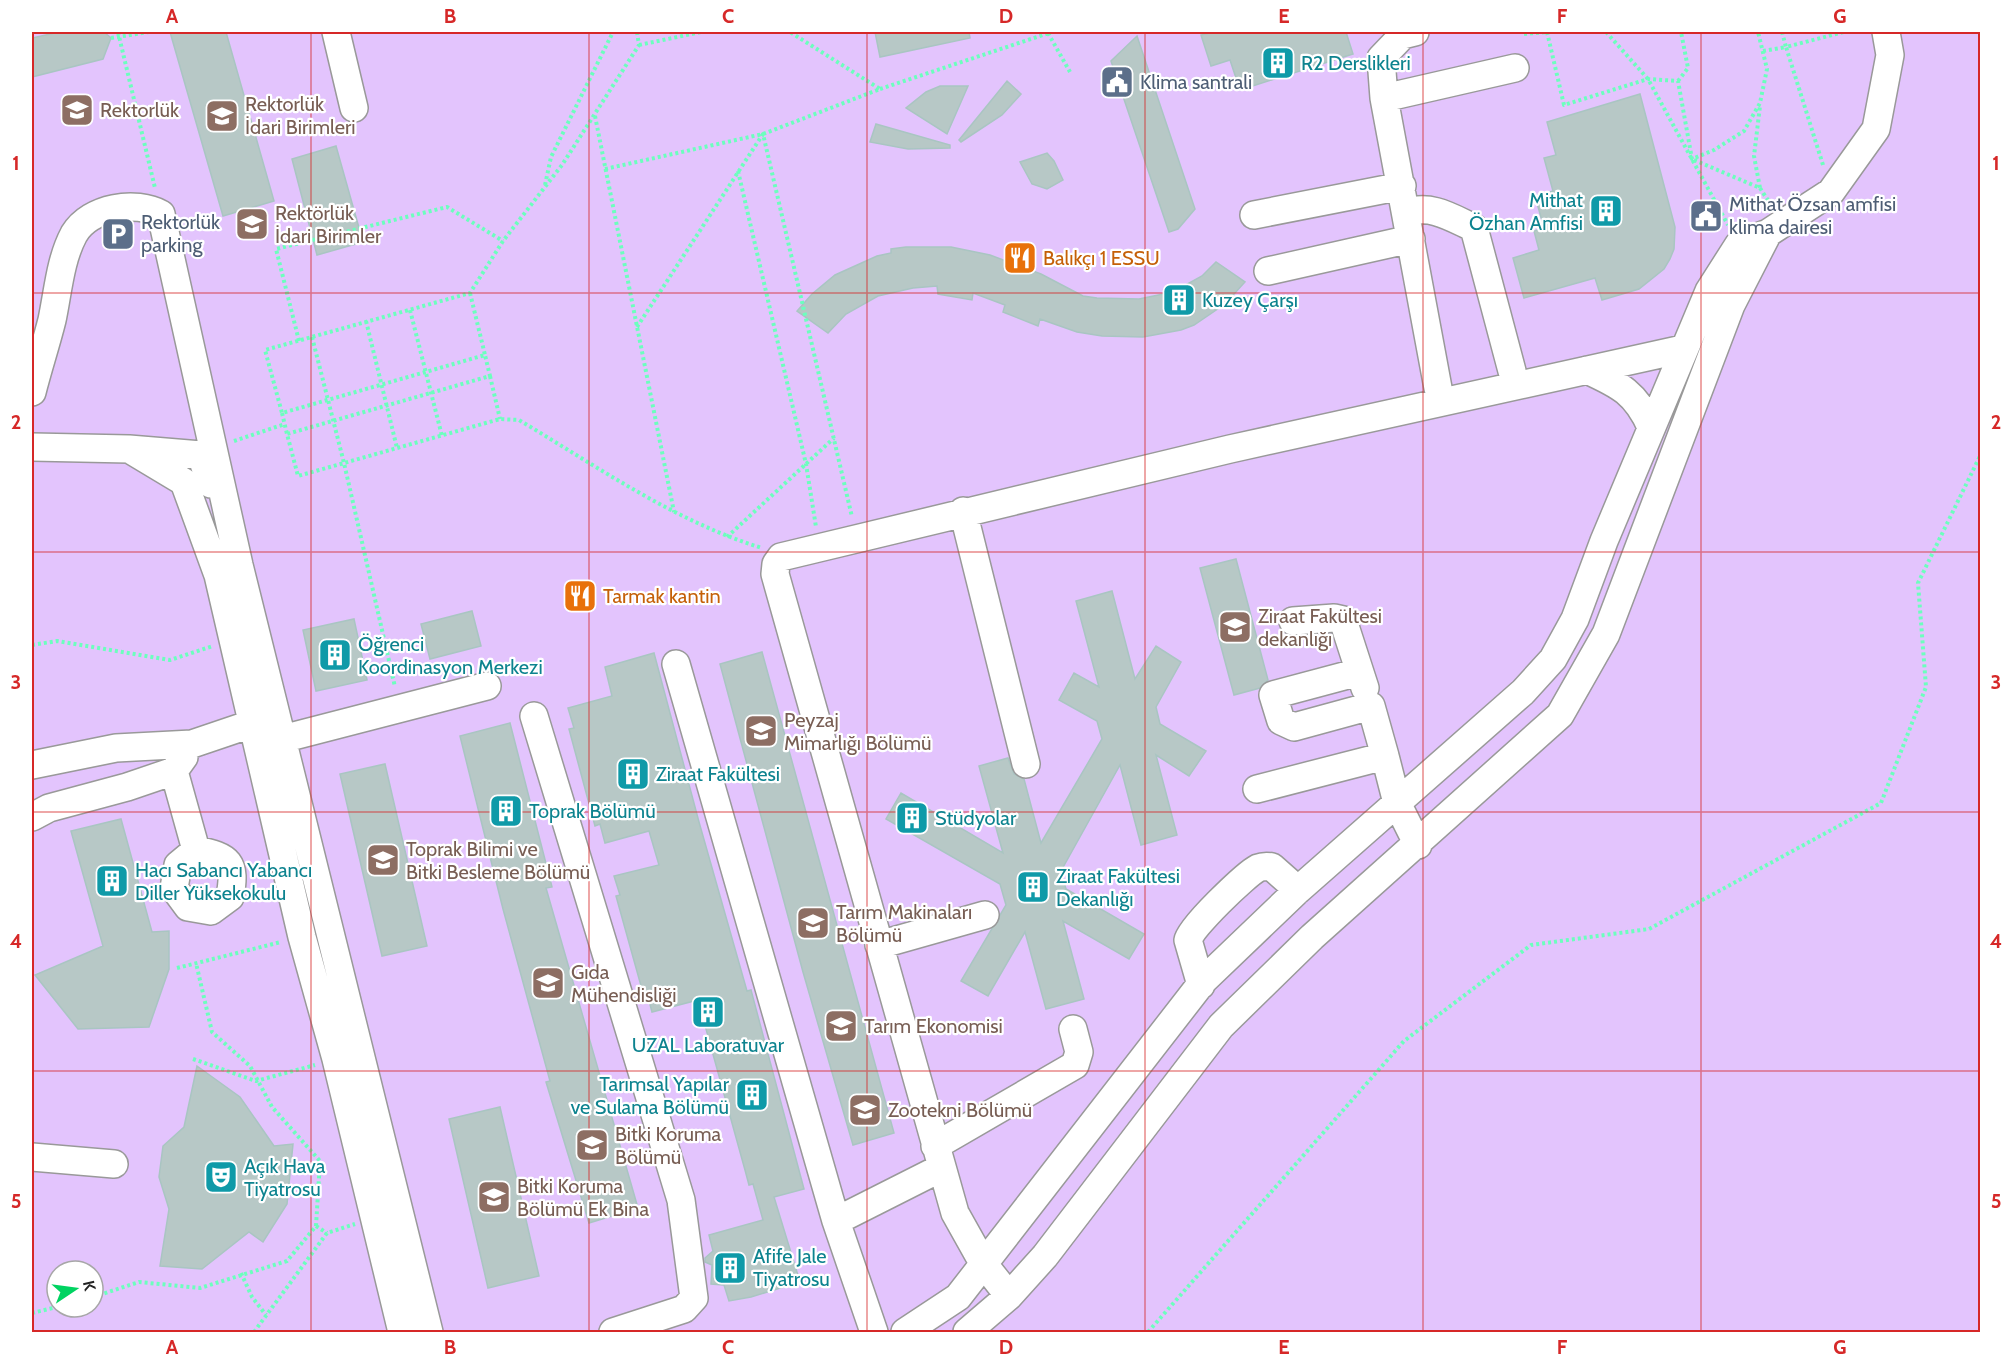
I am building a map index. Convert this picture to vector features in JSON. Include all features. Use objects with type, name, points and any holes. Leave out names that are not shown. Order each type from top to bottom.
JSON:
[{"type":"street","points":[[336,32],[354,108]]},
{"type":"street","points":[[1415,32],[1403,35],[1381,58],[1384,98],[1438,387]]},
{"type":"street","points":[[905,1332],[958,1297],[1201,985],[1298,890],[1523,692],[1553,659],[1575,619],[1651,427],[1709,291],[1739,244],[1768,233],[1831,192],[1876,129],[1890,55],[1886,32]]},
{"type":"street","points":[[1384,98],[1515,68]]},
{"type":"street","points":[[1254,215],[1402,186]]},
{"type":"street","points":[[32,392],[63,264],[74,234],[87,220],[109,210],[148,207],[161,214],[239,565],[429,1332]]},
{"type":"street","points":[[1407,213],[1413,210],[1438,211],[1474,228],[1512,371]]},
{"type":"street","points":[[967,1332],[1009,1296],[1045,1256],[1221,1026],[1312,937],[1418,845],[1560,715],[1606,634],[1731,305],[1768,233]]},
{"type":"street","points":[[1268,271],[1411,239]]},
{"type":"street","points":[[855,527],[1572,355],[1687,340]]},
{"type":"street","points":[[1009,1296],[983,1263],[956,1213],[938,1157],[775,574],[776,564],[781,557],[963,512],[1587,370],[1687,340]]},
{"type":"street","points":[[1587,370],[1621,385],[1636,400],[1651,427]]},
{"type":"street","points":[[32,447],[129,449],[201,455],[239,565]]},
{"type":"street","points":[[129,449],[184,482],[218,575],[302,937],[336,1059],[402,1332]]},
{"type":"street","points":[[963,512],[1026,764]]},
{"type":"street","points":[[1293,621],[1334,618],[1343,620],[1371,706],[1397,803],[1418,845]]},
{"type":"street","points":[[676,664],[836,1221],[874,1332]]},
{"type":"street","points":[[1359,672],[1273,695],[1281,721],[1294,727],[1371,706]]},
{"type":"street","points":[[282,739],[487,686]]},
{"type":"street","points":[[534,716],[681,1200],[689,1250],[694,1298],[684,1309],[613,1332]]},
{"type":"street","points":[[32,765],[116,748],[192,744],[254,723]]},
{"type":"street","points":[[32,816],[49,808],[127,787],[174,771],[192,744]]},
{"type":"street","points":[[1257,789],[1385,756]]},
{"type":"street","points":[[174,771],[196,850]]},
{"type":"street","points":[[1201,985],[1188,940],[1189,933],[1199,921],[1258,868],[1272,867],[1298,890]]},
{"type":"street","points":[[879,945],[985,915]]},
{"type":"street","points":[[836,1221],[938,1157],[1076,1065],[1078,1052],[1073,1029]]},
{"type":"street","points":[[32,1157],[114,1164]]},
{"type":"path","points":[[118,32],[161,214]]},
{"type":"path","points":[[111,38],[149,32]]},
{"type":"path","points":[[544,189],[551,157],[613,32]]},
{"type":"path","points":[[637,32],[639,45],[544,189],[503,241],[470,293],[265,350],[298,476],[500,419],[519,420],[674,513],[726,537],[765,549]]},
{"type":"path","points":[[639,45],[701,32]]},
{"type":"path","points":[[790,32],[880,89]]},
{"type":"path","points":[[605,169],[762,134],[880,89],[1050,32],[1070,72]]},
{"type":"path","points":[[1524,34],[1547,32],[1564,105],[1648,79],[1678,81]]},
{"type":"path","points":[[1606,32],[1648,79],[1739,244]]},
{"type":"path","points":[[1681,32],[1688,68],[1678,81],[1692,159]]},
{"type":"path","points":[[1692,159],[1760,188],[1754,156],[1760,103],[1767,69],[1758,32]]},
{"type":"path","points":[[1782,32],[1831,192]]},
{"type":"path","points":[[1763,51],[1844,32]]},
{"type":"path","points":[[1692,159],[1714,150],[1744,131],[1760,103]]},
{"type":"path","points":[[594,115],[674,513]]},
{"type":"path","points":[[637,327],[762,134]]},
{"type":"path","points":[[762,134],[855,527]]},
{"type":"path","points":[[738,171],[806,464],[818,536]]},
{"type":"path","points":[[299,341],[276,249],[447,207],[503,241]]},
{"type":"path","points":[[470,293],[500,419]]},
{"type":"path","points":[[410,310],[442,436]]},
{"type":"path","points":[[366,321],[397,448]]},
{"type":"path","points":[[312,337],[344,463],[400,708]]},
{"type":"path","points":[[282,413],[485,355]]},
{"type":"path","points":[[287,434],[490,376]]},
{"type":"path","points":[[214,448],[285,423]]},
{"type":"path","points":[[726,537],[834,438]]},
{"type":"path","points":[[1148,1332],[1404,1041],[1531,945],[1649,929],[1881,803],[1926,687],[1918,583],[1980,456]]},
{"type":"path","points":[[32,645],[57,641],[170,660],[234,639]]},
{"type":"path","points":[[177,968],[258,948]]},
{"type":"path","points":[[105,1293],[139,1282],[200,1288],[241,1273],[287,1261],[316,1226],[320,1161],[272,1107],[256,1081],[250,1066],[212,1032],[196,963]]},
{"type":"path","points":[[193,1059],[256,1081],[336,1059]]},
{"type":"path","points":[[254,1332],[327,1233],[376,1219]]},
{"type":"path","points":[[316,1226],[327,1233]]},
{"type":"path","points":[[241,1273],[252,1296],[266,1315]]},
{"type":"shaded area","points":[[32,32],[1980,32],[1980,1332],[32,1332]]},
{"type":"building","name":"Rektorlük","points":[[59,32],[104,32],[111,38],[103,59],[32,77],[32,38]]},
{"type":"building","name":"Rektorlük İdari Birimleri","points":[[170,32],[226,32],[274,201],[223,216]]},
{"type":"building","points":[[875,32],[969,32],[970,38],[880,57]]},
{"type":"building","name":"R2 Derslikleri","points":[[1214,32],[1346,32],[1353,54],[1240,90],[1230,60],[1211,66],[1201,35]]},
{"type":"building","points":[[1137,36],[1195,209],[1178,229],[1169,232],[1111,61]]},
{"type":"building","points":[[1007,81],[1021,94],[1002,115],[961,142],[959,140]]},
{"type":"building","points":[[940,86],[968,86],[947,134],[906,108],[926,92]]},
{"type":"building","name":"Mithat Özhan Amfisi","points":[[1640,94],[1675,227],[1674,249],[1670,259],[1664,269],[1639,289],[1602,300],[1595,278],[1524,298],[1513,258],[1539,250],[1534,231],[1544,228],[1535,196],[1553,191],[1544,158],[1556,155],[1547,122]]},
{"type":"building","points":[[876,124],[950,145],[950,148],[908,149],[870,142]]},
{"type":"building","points":[[336,146],[363,242],[317,255],[292,159]]},
{"type":"building","points":[[1047,153],[1054,161],[1063,180],[1047,189],[1032,184],[1020,162]]},
{"type":"building","points":[[951,247],[990,255],[1041,274],[1083,296],[1097,298],[1139,299],[1173,292],[1202,276],[1216,262],[1245,282],[1225,304],[1194,325],[1181,330],[1143,337],[1102,336],[1077,332],[1040,319],[1038,326],[1003,312],[1005,305],[973,293],[972,300],[938,294],[937,286],[913,288],[878,296],[846,314],[828,333],[797,311],[812,294],[835,275],[877,256],[891,253],[891,249]]},
{"type":"building","name":"Ziraat Fakültesi dekanlığı","points":[[1236,559],[1268,680],[1260,688],[1234,695],[1200,568]]},
{"type":"building","points":[[1112,591],[1135,679],[1156,646],[1181,662],[1156,707],[1160,724],[1206,751],[1189,776],[1156,755],[1177,835],[1141,845],[1120,765],[1061,871],[1066,889],[1144,934],[1129,959],[1063,921],[1084,999],[1046,1009],[1025,932],[988,996],[961,981],[1006,905],[1000,884],[886,819],[901,793],[1003,853],[979,766],[1008,758],[1014,774],[1024,779],[1041,843],[1102,739],[1097,721],[1059,700],[1074,673],[1099,687],[1076,601]]},
{"type":"building","points":[[472,611],[481,646],[430,659],[421,624]]},
{"type":"building","name":"Öğrenci Koordinasyon Merkezi","points":[[354,619],[367,680],[316,691],[303,630]]},
{"type":"building","points":[[762,652],[894,1133],[853,1145],[803,972],[720,664]]},
{"type":"building","points":[[654,653],[747,991],[751,990],[804,1189],[774,1197],[800,1282],[751,1297],[729,1301],[724,1285],[711,1284],[712,1265],[705,1262],[705,1258],[713,1251],[709,1235],[763,1220],[753,1184],[749,1185],[698,1000],[652,1012],[647,993],[643,993],[616,896],[620,895],[614,876],[659,865],[649,831],[605,843],[600,824],[595,826],[569,729],[574,728],[568,708],[612,696],[605,667]]},
{"type":"building","points":[[510,723],[552,887],[546,888],[638,1208],[589,1223],[546,1082],[550,1081],[503,909],[460,736]]},
{"type":"building","name":"Toprak Bilimi ve Bitki Besleme Bölümü","points":[[385,764],[427,946],[382,956],[340,774]]},
{"type":"building","name":"Hacı Sabancı Yabancı Diller Yüksekokulu","points":[[121,819],[152,932],[169,931],[169,969],[149,1027],[78,1029],[35,975],[103,946],[71,831]]},
{"type":"building","points":[[197,1066],[240,1097],[274,1146],[293,1144],[287,1204],[263,1242],[249,1232],[202,1269],[160,1266],[169,1209],[159,1177],[163,1146],[184,1127]]},
{"type":"building","name":"Bitki Koruma Bölümü Ek Bina","points":[[500,1107],[539,1276],[488,1288],[449,1119]]},
{"type":"place","name":"R2 Derslikleri","points":[[1278,63]]},
{"type":"place","name":"Klima santrali","points":[[1117,82]]},
{"type":"place","name":"Rektorlük","points":[[77,110]]},
{"type":"place","name":"Rektorlük İdari Birimleri","points":[[222,116]]},
{"type":"place","name":"Mithat Özhan Amfisi","points":[[1606,211]]},
{"type":"place","name":"Mithat Özsan amfisi klima dairesi","points":[[1706,216]]},
{"type":"place","name":"Rektörlük İdari Birimler","points":[[252,224]]},
{"type":"place","name":"Rektorlük parking","points":[[118,234]]},
{"type":"place","name":"Balıkçı 1 ESSU","points":[[1020,258]]},
{"type":"place","name":"Kuzey Çarşı","points":[[1179,300]]},
{"type":"place","name":"Tarmak kantin","points":[[580,596]]},
{"type":"place","name":"Ziraat Fakültesi dekanlığı","points":[[1235,627]]},
{"type":"place","name":"Öğrenci Koordinasyon Merkezi","points":[[335,655]]},
{"type":"place","name":"Peyzaj Mimarlığı Bölümü","points":[[761,731]]},
{"type":"place","name":"Ziraat Fakültesi","points":[[633,774]]},
{"type":"place","name":"Toprak Bölümü","points":[[506,811]]},
{"type":"place","name":"Stüdyolar","points":[[912,818]]},
{"type":"place","name":"Toprak Bilimi ve Bitki Besleme Bölümü","points":[[383,860]]},
{"type":"place","name":"Hacı Sabancı Yabancı Diller Yüksekokulu","points":[[112,881]]},
{"type":"place","name":"Ziraat Fakültesi Dekanlığı","points":[[1033,887]]},
{"type":"place","name":"Tarım Makinaları Bölümü","points":[[813,923]]},
{"type":"place","name":"Gıda Mühendisliği","points":[[548,983]]},
{"type":"place","name":"UZAL Laboratuvar","points":[[708,1012]]},
{"type":"place","name":"Tarım Ekonomisi","points":[[841,1026]]},
{"type":"place","name":"Tarımsal Yapılar ve Sulama Bölümü","points":[[752,1095]]},
{"type":"place","name":"Zootekni Bölümü","points":[[865,1110]]},
{"type":"place","name":"Bitki Koruma Bölümü","points":[[592,1145]]},
{"type":"place","name":"Açık Hava Tiyatrosu","points":[[221,1177]]},
{"type":"place","name":"Bitki Koruma Bölümü Ek Bina","points":[[494,1197]]},
{"type":"place","name":"Afife Jale Tiyatrosu","points":[[730,1268]]}]
